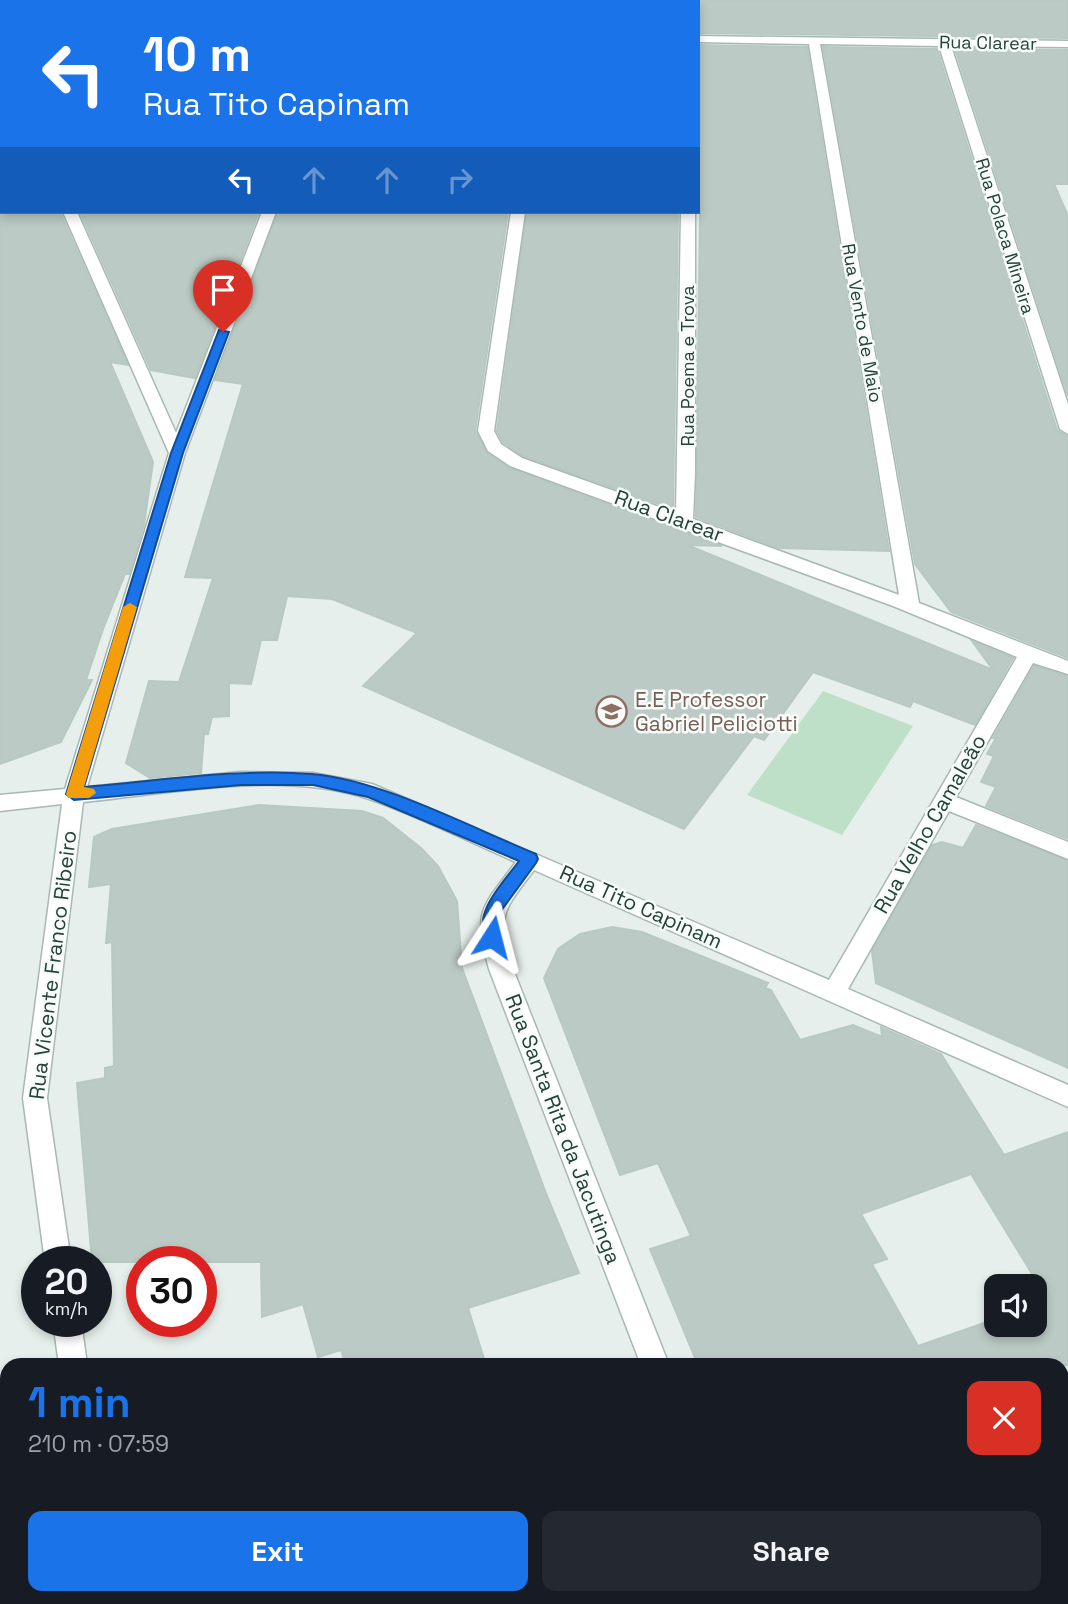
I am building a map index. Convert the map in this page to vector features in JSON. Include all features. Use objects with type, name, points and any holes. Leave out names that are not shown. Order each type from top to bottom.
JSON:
[{"type":"street","name":"Rua Clarear","points":[[700,39],[1068,44]]},
{"type":"street","name":"Rua Vento de Maio","points":[[814,41],[910,606]]},
{"type":"street","name":"Rua Polaca Mineira","points":[[944,42],[1068,429]]},
{"type":"street","points":[[71,214],[177,453]]},
{"type":"street","name":"Rua Vicente Franco Ribeiro","points":[[56,1246],[35,1098],[74,794],[177,453],[268,214]]},
{"type":"street","name":"Rua Clarear","points":[[518,214],[486,431],[494,447],[516,462],[684,521],[910,606],[1027,656],[1068,668]]},
{"type":"street","name":"Rua Poema e Trova","points":[[684,521],[687,473],[688,214]]},
{"type":"street","name":"Rua Velho Camaleão","points":[[834,992],[1027,656]]},
{"type":"street","name":"Rua Tito Capinam","points":[[0,803],[241,779],[313,780],[372,792],[1068,1096]]},
{"type":"street","points":[[942,800],[1068,850]]},
{"type":"street","name":"Rua Santa Rita da Jacutinga","points":[[530,859],[493,909],[492,937],[501,969],[652,1358]]},
{"type":"street","points":[[69,1337],[72,1358]]},
{"type":"green space","points":[[823,691],[913,726],[842,835],[747,795]]},
{"type":"building","points":[[700,0],[1068,0],[1068,38],[700,33]]},
{"type":"building","points":[[700,45],[807,47],[889,551],[779,548],[696,517]]},
{"type":"building","points":[[823,47],[937,49],[1057,430],[1068,437],[1068,658],[951,612],[915,564]]},
{"type":"building","points":[[955,49],[1068,50],[1068,184],[1054,184],[1068,216],[1068,396]]},
{"type":"building","points":[[0,214],[61,214],[128,365],[110,362],[153,462],[144,525],[129,574],[125,574],[103,629],[86,680],[92,680],[61,742],[0,764]]},
{"type":"building","points":[[81,214],[258,214],[195,378],[151,370]]},
{"type":"building","points":[[277,214],[508,214],[475,431],[487,453],[509,468],[722,546],[687,545],[993,670],[972,641],[1013,658],[975,725],[913,701],[910,707],[813,672],[764,740],[754,736],[684,829],[363,686],[417,633],[332,599],[287,596],[277,640],[261,640],[251,684],[229,683],[229,716],[212,717],[208,734],[204,734],[201,773],[150,778],[126,763],[149,681],[179,682],[213,578],[185,577],[243,384],[215,380]]},
{"type":"building","points":[[527,214],[678,214],[673,509],[523,456],[503,442],[497,431]]},
{"type":"building","points":[[1034,666],[1068,676],[1068,839],[986,806],[996,787],[981,782],[994,756],[987,754],[996,738],[993,738]]},
{"type":"building","points":[[259,805],[362,811],[383,818],[421,848],[438,866],[457,901],[462,968],[547,1196],[579,1273],[468,1308],[484,1358],[344,1358],[341,1350],[318,1357],[303,1304],[262,1317],[261,1262],[217,1262],[217,1246],[126,1246],[126,1262],[112,1262],[112,1246],[91,1246],[77,1083],[105,1078],[105,1068],[114,1066],[112,942],[106,943],[111,884],[89,887],[94,837],[112,829]]},
{"type":"building","points":[[976,825],[1068,861],[1068,1068],[876,983],[872,951],[932,845],[942,842],[963,848]]},
{"type":"building","points":[[612,927],[642,932],[768,983],[765,988],[771,990],[800,1040],[853,1025],[882,1037],[881,1027],[941,1054],[1004,1155],[1068,1132],[1068,1358],[695,1358],[650,1249],[691,1236],[658,1163],[620,1175],[544,978],[558,949],[580,934]],"holes":[[[971,1174],[1032,1274],[1047,1274],[1047,1337],[984,1337],[984,1323],[918,1346],[872,1264],[887,1259],[861,1214]]]},
{"type":"slow traffic","points":[[89,793],[74,794],[130,607]]},
{"type":"place","name":"E.E Professor Gabriel Peliciotti","points":[[612,712]]},
{"type":"route","points":[[223,332],[177,453],[74,794],[241,779],[313,780],[372,792],[530,859],[493,909],[492,937]]}]
